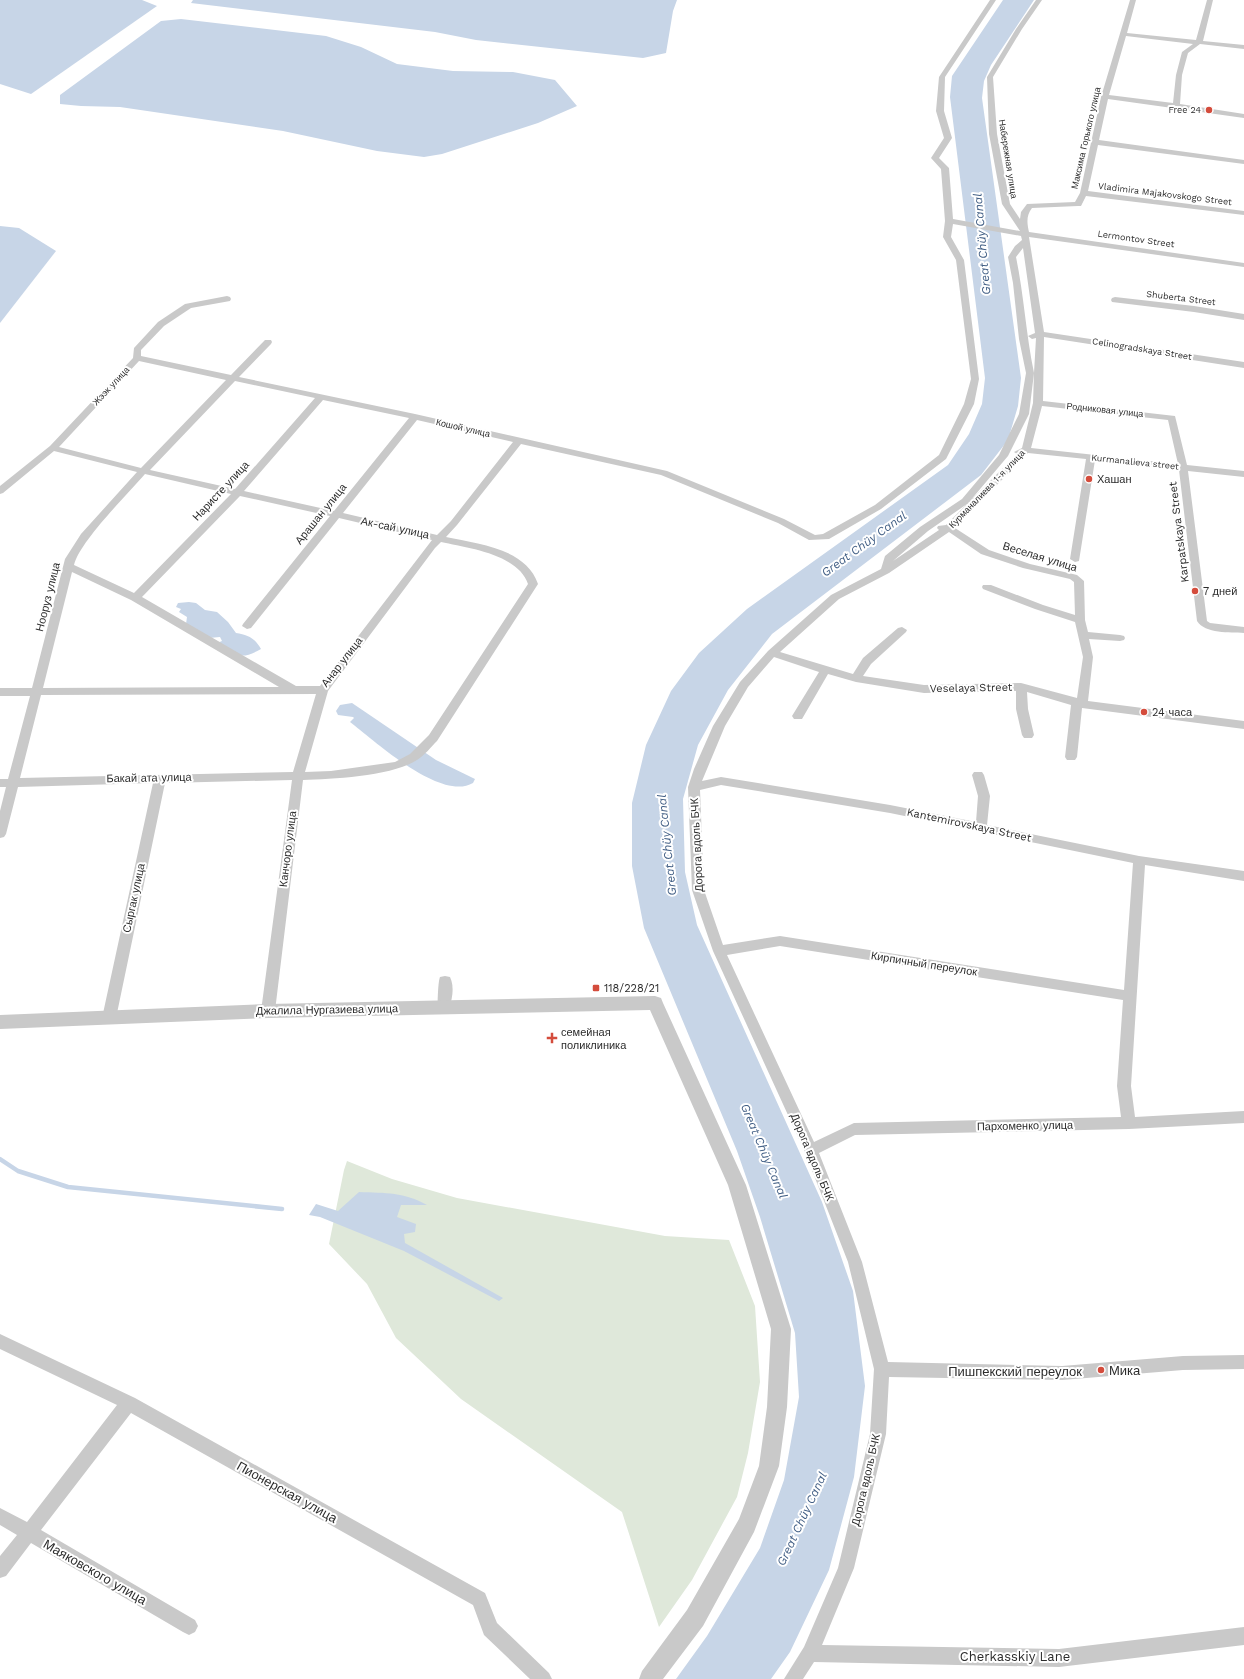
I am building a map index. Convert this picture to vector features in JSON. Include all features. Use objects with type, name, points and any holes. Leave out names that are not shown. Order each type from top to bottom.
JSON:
[{"type":"street","name":"Кошой улица","points":[[138,358],[415,417],[664,473],[781,521],[813,538],[825,537],[878,507],[943,457],[969,404],[975,379],[960,260],[947,237],[953,222],[945,168],[935,158],[948,138],[940,111],[942,77],[993,0]]},
{"type":"street","name":"Набережная улица","points":[[1026,237],[1006,204],[993,134],[990,77],[1019,29],[1039,0]]},
{"type":"street","name":"Максима Горького улица","points":[[1026,237],[1023,221],[1025,212],[1030,206],[1078,204],[1084,193],[1105,97],[1132,0]]},
{"type":"street","points":[[1176,106],[1179,75],[1185,52],[1199,42],[1210,0]]},
{"type":"street","points":[[1122,34],[1244,47]]},
{"type":"street","points":[[1105,97],[1244,116]]},
{"type":"street","points":[[1094,142],[1244,162]]},
{"type":"street","name":"Vladimira Majakovskogo Street","points":[[1084,193],[1244,213]]},
{"type":"street","name":"Lermontov Street","points":[[953,222],[1013,232],[1026,237],[1244,265]]},
{"type":"street","name":"Курманалиева 1-я улица","points":[[772,653],[835,597],[885,571],[949,528],[1026,450],[1038,403],[1040,334],[1026,237]]},
{"type":"street","points":[[885,571],[889,558],[924,529],[965,501],[1004,456],[1024,414],[1030,373],[1023,339],[1017,283],[1012,257],[1026,237]]},
{"type":"street","name":"Жээк улица","points":[[0,491],[53,448],[138,358],[138,350],[161,324],[188,306],[227,299]]},
{"type":"street","name":"Shuberta Street","points":[[1115,300],[1194,309],[1244,317]]},
{"type":"street","points":[[1023,339],[1040,334]]},
{"type":"street","name":"Celinogradskaya Street","points":[[1040,334],[1244,365]]},
{"type":"street","name":"Нооруз улица","points":[[0,834],[70,559],[85,536],[144,471],[268,342]]},
{"type":"street","name":"Наристе улица","points":[[135,598],[238,492],[321,397]]},
{"type":"street","name":"Родниковая улица","points":[[1038,403],[1172,418]]},
{"type":"street","name":"Арашан улица","points":[[247,626],[415,417]]},
{"type":"street","name":"Karpatskaya Street","points":[[1172,418],[1183,467],[1202,621],[1208,626],[1244,630]]},
{"type":"street","name":"Анар улица","points":[[0,692],[323,690],[431,546],[454,523],[518,441]]},
{"type":"street","name":"Ак-сай улица","points":[[53,448],[69,454],[482,548],[509,558],[524,567],[531,575],[533,584],[433,738],[414,757],[397,766],[331,775],[298,776]]},
{"type":"street","points":[[1004,456],[1026,450]]},
{"type":"street","name":"Kurmanalieva street","points":[[1026,450],[1244,474]]},
{"type":"street","points":[[1075,558],[1091,457]]},
{"type":"street","points":[[924,529],[949,528]]},
{"type":"street","name":"Веселая улица","points":[[949,528],[985,552],[1027,566],[1073,577],[1079,582],[1080,620],[1088,657],[1071,757]]},
{"type":"street","points":[[68,566],[135,598],[293,690]]},
{"type":"street","points":[[987,587],[1038,607],[1080,620]]},
{"type":"street","points":[[856,678],[867,661],[902,630]]},
{"type":"street","points":[[1083,635],[1120,638]]},
{"type":"street","name":"Veselaya Street","points":[[772,653],[856,678],[924,689],[1021,687],[1080,703],[1244,725]]},
{"type":"street","name":"Дорога вдоль БЧК","points":[[772,653],[744,685],[719,726],[700,769],[694,787],[698,890],[719,950],[811,1150],[855,1262],[882,1369],[878,1434],[846,1568],[810,1653],[793,1679]]},
{"type":"street","points":[[798,716],[825,670]]},
{"type":"street","points":[[1021,687],[1022,709],[1028,735]]},
{"type":"street","name":"Канчоро улица","points":[[268,1011],[298,776],[323,690]]},
{"type":"street","points":[[978,775],[984,796],[982,828]]},
{"type":"street","name":"Бакай ата улица","points":[[0,783],[160,778],[298,776]]},
{"type":"street","name":"Сыргак улица","points":[[109,1018],[160,778]]},
{"type":"street","name":"Kantemirovskaya Street","points":[[694,787],[721,781],[890,809],[1139,860],[1244,876]]},
{"type":"street","points":[[1129,1123],[1124,1086],[1139,860]]},
{"type":"street","name":"Кирпичный переулок","points":[[719,950],[780,941],[1130,996]]},
{"type":"street","points":[[443,1007],[446,992],[445,981]]},
{"type":"street","name":"Джалила Нургазиева улица","points":[[0,1022],[268,1011],[655,1003],[737,1185],[781,1329],[777,1407],[769,1466],[747,1525],[695,1618],[650,1679]]},
{"type":"street","name":"Пархоменко улица","points":[[811,1150],[854,1129],[1129,1123],[1244,1117]]},
{"type":"street","name":"Пионерская улица","points":[[0,1341],[129,1403],[479,1599],[490,1629],[543,1679]]},
{"type":"street","name":"Пишпекский переулок","points":[[882,1369],[1062,1373],[1183,1363],[1244,1362]]},
{"type":"street","points":[[0,1570],[129,1403]]},
{"type":"street","name":"Маяковского улица","points":[[0,1516],[189,1626]]},
{"type":"street","name":"Cherkasskiy Lane","points":[[810,1653],[1059,1658],[1244,1636]]},
{"type":"shaded area","points":[[347,1161],[392,1179],[457,1198],[665,1236],[729,1240],[755,1306],[760,1382],[748,1453],[737,1497],[692,1580],[659,1627],[622,1512],[461,1399],[396,1338],[367,1284],[329,1244]]},
{"type":"water","points":[[0,0],[142,0],[157,6],[31,94],[0,84]]},
{"type":"water","points":[[193,0],[677,0],[673,11],[666,53],[643,58],[476,40],[435,32],[191,3]]},
{"type":"water","name":"Great Chüy Canal","points":[[1003,0],[1034,0],[991,65],[984,81],[982,98],[1021,378],[1018,406],[1008,440],[981,475],[772,634],[728,690],[698,745],[683,799],[685,872],[697,925],[822,1202],[853,1291],[865,1386],[854,1477],[829,1570],[790,1652],[771,1679],[676,1679],[707,1636],[760,1548],[784,1480],[799,1397],[795,1333],[760,1217],[737,1151],[644,928],[632,866],[632,803],[646,745],[671,691],[699,653],[747,609],[948,465],[969,434],[982,404],[985,378],[950,97],[952,76]]},
{"type":"water","points":[[181,19],[326,36],[361,47],[397,64],[453,71],[513,72],[555,80],[577,106],[538,123],[442,154],[424,157],[377,151],[283,131],[120,107],[60,104],[60,95],[161,21]]},
{"type":"water","points":[[0,226],[19,228],[56,251],[0,323]]},
{"type":"water","points":[[178,603],[196,603],[205,610],[217,612],[228,622],[236,633],[251,638],[261,649],[248,655],[238,655],[217,643],[222,641],[220,637],[209,638],[186,624],[187,617],[179,612],[181,609],[176,607]]},
{"type":"water","points":[[352,703],[436,760],[475,779],[473,783],[460,787],[444,784],[409,767],[391,755],[350,722],[354,718],[353,717],[338,715],[336,711],[340,705]]},
{"type":"water","points":[[359,1192],[402,1195],[427,1205],[401,1205],[397,1217],[416,1224],[415,1232],[404,1234],[405,1243],[503,1298],[499,1301],[404,1251],[320,1217],[309,1215],[316,1204],[338,1211]]},
{"type":"waterway","points":[[0,1159],[18,1171],[68,1187],[282,1209]]},
{"type":"place","name":"Free 24","points":[[1209,110]]},
{"type":"place","name":"Хашан","points":[[1089,479]]},
{"type":"place","name":"7 дней","points":[[1195,591]]},
{"type":"place","name":"24 часа","points":[[1144,712]]},
{"type":"place","name":"118/228/21","points":[[596,988]]},
{"type":"place","name":"семейная поликлиника","points":[[552,1038]]},
{"type":"place","name":"Мика","points":[[1101,1370]]}]
